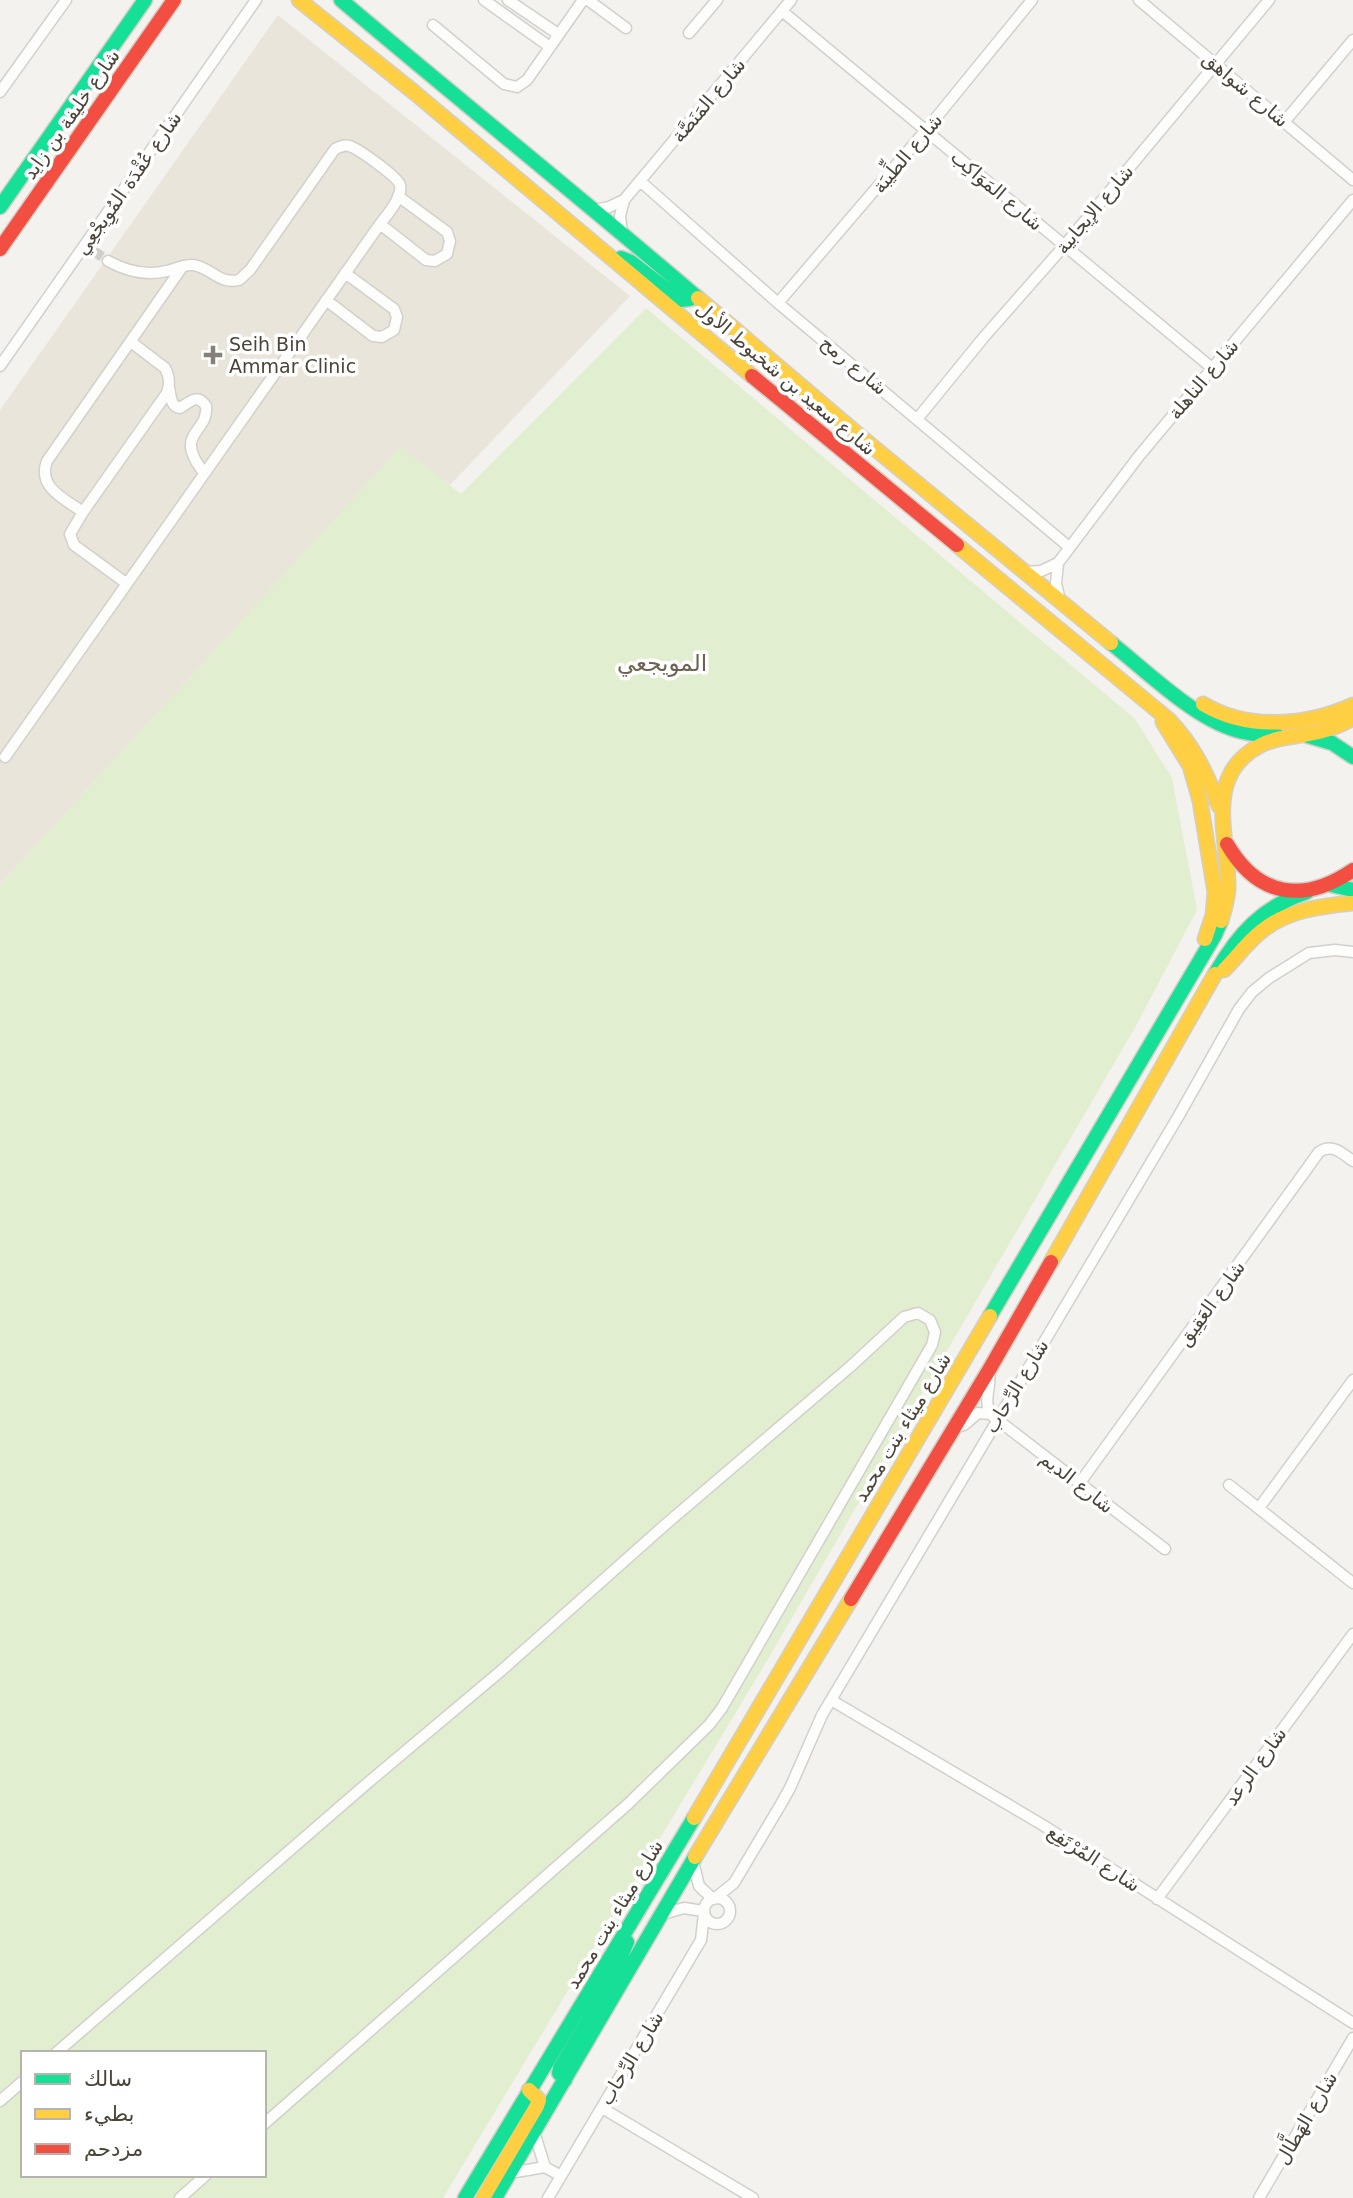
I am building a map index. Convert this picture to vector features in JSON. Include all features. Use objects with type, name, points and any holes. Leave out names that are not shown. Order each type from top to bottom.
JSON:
[{"type":"main road","name":"شارع خليفة بن زايد","points":[[0,206],[145,0]]},
{"type":"main road","name":"شارع خليفة بن زايد","points":[[0,249],[174,0]]},
{"type":"main road","points":[[155,28],[183,0]]},
{"type":"main road","name":"شارع سعيد بن شخبوط الأول","points":[[299,0],[415,93],[1180,730],[1205,766],[1220,808]]},
{"type":"main road","name":"شارع سعيد بن شخبوط الأول","points":[[341,0],[1023,572],[1190,706],[1218,725],[1238,732],[1283,737]]},
{"type":"main road","points":[[415,93],[417,87],[426,85],[462,114],[481,119]]},
{"type":"main road","points":[[609,256],[631,261],[680,300],[690,299],[693,293]]},
{"type":"main road","points":[[1172,689],[1226,717],[1251,722],[1315,718],[1353,705]]},
{"type":"main road","points":[[1155,709],[1182,751],[1196,783],[1214,881],[1213,915],[1193,973]]},
{"type":"main road","name":"شارع ميثاء بنت محمد","points":[[465,2198],[633,1921],[1215,935],[1224,912],[1228,887],[1220,808],[1224,788],[1240,762],[1264,743],[1335,727],[1353,718]]},
{"type":"main road","points":[[1302,735],[1324,739],[1345,749],[1353,757]]},
{"type":"main road","points":[[1223,833],[1231,854],[1245,871],[1264,884],[1285,891],[1307,892]]},
{"type":"main road","points":[[495,2198],[693,1861],[989,1370],[1228,952],[1257,918],[1278,902],[1331,885],[1353,870]]},
{"type":"main road","points":[[1331,885],[1353,890]]},
{"type":"main road","points":[[1208,986],[1271,924],[1298,912],[1353,904]]},
{"type":"main road","points":[[565,2080],[559,2073],[559,2068],[624,1953],[633,1921]]},
{"type":"main road","points":[[483,2198],[537,2106],[539,2100],[529,2090]]},
{"type":"street","points":[[0,92],[66,0]]},
{"type":"street","name":"شارع عُقْدَة المُوِيجْعِي","points":[[0,366],[90,248],[256,0]]},
{"type":"street","points":[[484,0],[550,47]]},
{"type":"street","points":[[509,0],[558,34]]},
{"type":"street","points":[[433,25],[510,87],[517,87],[527,80],[558,34],[586,0],[626,28]]},
{"type":"street","points":[[689,33],[718,0]]},
{"type":"street","name":"شارع المَنَصَّة","points":[[624,200],[791,0]]},
{"type":"street","name":"شارع الطِّيبَة","points":[[778,303],[926,131],[1032,0]]},
{"type":"street","name":"شارع شواهق","points":[[1139,0],[1353,180]]},
{"type":"street","name":"شارع الإيجابية","points":[[918,418],[1269,0]]},
{"type":"street","name":"شارع المَوَاكِب","points":[[782,11],[1212,368]]},
{"type":"street","points":[[1285,121],[1353,40]]},
{"type":"street","points":[[5,757],[380,224],[401,187],[397,178],[352,147],[340,146],[331,153],[239,281],[224,281],[198,266],[140,273],[108,261]]},
{"type":"street","name":"شارع رمح","points":[[640,181],[778,303],[1069,547]]},
{"type":"street","points":[[380,224],[426,260],[440,260],[447,254],[450,245],[447,232],[398,196]]},
{"type":"street","points":[[594,210],[624,200]]},
{"type":"street","points":[[622,233],[620,216],[624,200]]},
{"type":"street","name":"شارع الناهلة","points":[[1058,563],[1139,457],[1353,200]]},
{"type":"street","points":[[83,512],[50,488],[44,468],[183,266]]},
{"type":"street","points":[[326,300],[373,336],[382,337],[394,330],[397,322],[394,309],[345,273]]},
{"type":"street","points":[[131,342],[165,368],[175,407],[180,408],[195,399],[206,406],[207,413],[195,431],[191,447],[192,456],[204,473]]},
{"type":"street","points":[[126,583],[74,545],[70,534],[169,387]]},
{"type":"street","points":[[1023,572],[1041,571],[1058,563]]},
{"type":"street","points":[[1058,563],[1056,583],[1061,603]]},
{"type":"street","name":"شارع الرِّحاب","points":[[714,1899],[734,1883],[790,1788],[814,1731],[831,1700],[993,1416],[1178,1117],[1239,1009],[1252,992],[1269,978],[1309,953],[1335,950],[1353,952]]},
{"type":"street","name":"شارع العَقِيق","points":[[1079,1484],[1319,1152],[1333,1148],[1353,1161]]},
{"type":"street","points":[[58,2051],[502,1670],[904,1317],[918,1313],[927,1317],[935,1332],[932,1345],[715,1718],[628,1804],[266,2122]]},
{"type":"street","points":[[989,1370],[986,1400],[993,1416]]},
{"type":"street","points":[[1259,1508],[1353,1380]]},
{"type":"street","points":[[953,1428],[964,1425],[978,1413],[993,1416]]},
{"type":"street","name":"شارع الديم","points":[[993,1416],[1166,1549]]},
{"type":"street","points":[[1229,1485],[1353,1583]]},
{"type":"street","name":"شارع الرعد","points":[[1157,1899],[1353,1634]]},
{"type":"street","name":"شارع المُرْتَفِع","points":[[831,1700],[1041,1824],[1353,2023]]},
{"type":"street","points":[[663,1914],[684,1908],[704,1913],[713,1921],[724,1922],[729,1917],[731,1910],[723,1901],[714,1899],[699,1886],[693,1861]]},
{"type":"street","name":"شارع الرِّحاب","points":[[731,1910],[734,1883]]},
{"type":"street","points":[[704,1913],[707,1902],[714,1899]]},
{"type":"street","name":"شارع الرِّحاب","points":[[701,1940],[704,1913]]},
{"type":"street","name":"شارع الرِّحاب","points":[[548,2198],[701,1940],[724,1922]]},
{"type":"street","name":"شارع الهَطَّال","points":[[1259,2198],[1353,2038]]},
{"type":"street","points":[[0,2101],[21,2083]]},
{"type":"street","points":[[601,2108],[753,2198]]},
{"type":"street","points":[[534,2132],[545,2167]]},
{"type":"street","points":[[510,2173],[545,2167],[561,2176]]},
{"type":"street","points":[[180,2198],[204,2177]]},
{"type":"shaded area","points":[[278,15],[630,296],[450,485],[401,447],[0,884],[0,410]]},
{"type":"green space","points":[[646,308],[1135,719],[1172,778],[1197,910],[1137,1024],[765,1664],[443,2198],[0,2198],[0,884],[401,446],[461,494]]},
{"type":"tunnel","points":[[94,251],[108,261]]},
{"type":"traffic: fast","points":[[0,207],[145,0]]},
{"type":"traffic: fast","points":[[341,0],[698,298]]},
{"type":"traffic: fast","points":[[621,258],[631,262],[680,300],[690,299],[693,294]]},
{"type":"traffic: fast","points":[[1111,643],[1184,702],[1215,722],[1242,732],[1278,736]]},
{"type":"traffic: fast","points":[[1308,736],[1332,743],[1353,757]]},
{"type":"traffic: fast","points":[[1331,885],[1353,890]]},
{"type":"traffic: fast","points":[[1215,974],[1242,934],[1264,914],[1307,892]]},
{"type":"traffic: fast","points":[[990,1316],[1221,921]]},
{"type":"traffic: fast","points":[[465,2198],[694,1818]]},
{"type":"traffic: fast","points":[[495,2198],[695,1857]]},
{"type":"traffic: fast","points":[[565,2080],[559,2073],[560,2068],[606,1991],[627,1942]]},
{"type":"traffic: slow","points":[[299,0],[415,93],[752,376]]},
{"type":"traffic: slow","points":[[698,298],[861,437],[1111,643]]},
{"type":"traffic: slow","points":[[957,545],[1169,720],[1198,760],[1219,806]]},
{"type":"traffic: slow","points":[[1203,704],[1220,713],[1258,722],[1316,718],[1353,705]]},
{"type":"traffic: slow","points":[[1221,921],[1228,890],[1223,810],[1231,773],[1242,758],[1267,742],[1326,730],[1353,718]]},
{"type":"traffic: slow","points":[[1163,722],[1190,766],[1200,801],[1215,892],[1213,915],[1205,939]]},
{"type":"traffic: slow","points":[[1224,970],[1247,944],[1273,923],[1294,913],[1353,903]]},
{"type":"traffic: slow","points":[[1051,1262],[1215,974]]},
{"type":"traffic: slow","points":[[694,1818],[990,1316]]},
{"type":"traffic: slow","points":[[695,1857],[851,1599]]},
{"type":"traffic: slow","points":[[483,2198],[537,2106],[539,2100],[529,2090]]},
{"type":"traffic: jam","points":[[0,249],[174,0]]},
{"type":"traffic: jam","points":[[752,376],[957,545]]},
{"type":"traffic: jam","points":[[1227,844],[1239,862],[1253,875],[1283,890],[1317,888],[1353,870]]},
{"type":"traffic: jam","points":[[851,1599],[1051,1262]]},
{"type":"place","name":"Seih Bin Ammar Clinic","points":[[213,355]]},
{"type":"district","name":"المويجعي","points":[[662,663]]}]
